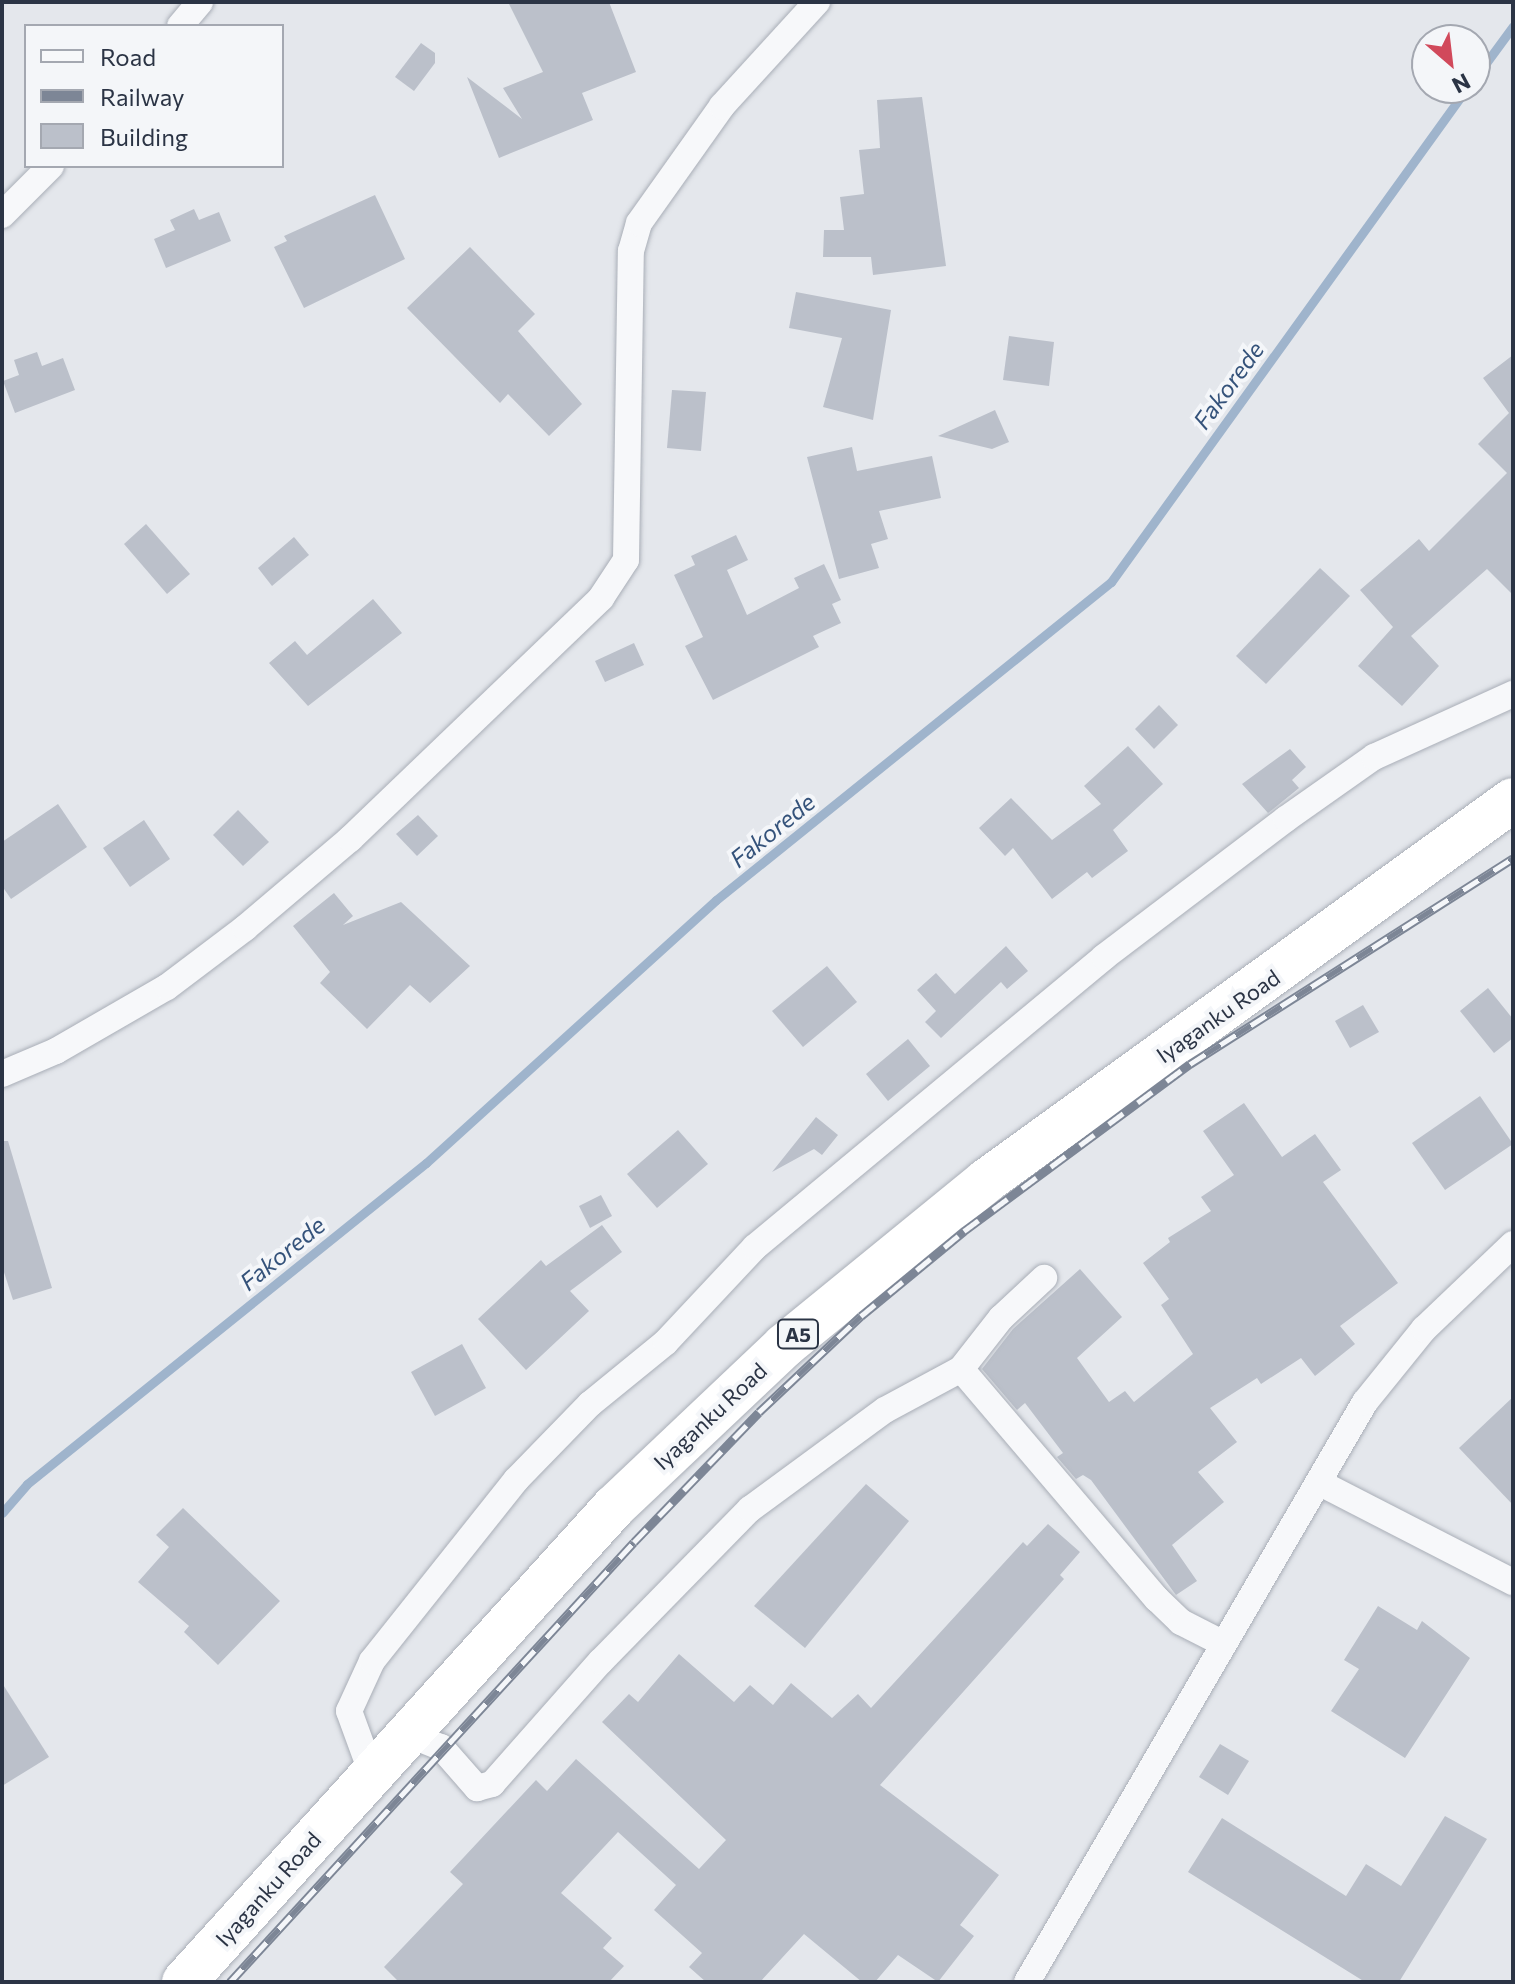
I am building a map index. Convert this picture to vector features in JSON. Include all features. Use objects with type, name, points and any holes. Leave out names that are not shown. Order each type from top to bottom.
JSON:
[{"type":"highway","name":"Iyaganku Road","points":[[184,1982],[614,1507],[784,1346],[986,1181],[1513,800]]},
{"type":"street","points":[[182,24],[200,2]]},
{"type":"street","points":[[2,1074],[56,1051],[167,987],[245,928],[350,839],[601,598],[626,560],[631,251],[639,223],[722,106],[817,2]]},
{"type":"street","points":[[2,215],[49,168]]},
{"type":"street","points":[[372,1774],[349,1711],[372,1661],[516,1480],[590,1404],[666,1342],[755,1247],[1104,957],[1286,819],[1374,757],[1513,694]]},
{"type":"street","points":[[1027,1982],[1375,1390],[1424,1329],[1513,1244]]},
{"type":"street","points":[[408,1734],[441,1747],[477,1788],[492,1784],[601,1661],[750,1509],[885,1410],[961,1369],[1001,1318],[1044,1278]]},
{"type":"street","points":[[961,1369],[1157,1599],[1181,1622],[1224,1644]]},
{"type":"street","points":[[1320,1483],[1513,1582]]},
{"type":"building","points":[[508,2],[609,2],[636,72],[582,93],[593,120],[499,158],[467,77],[522,119],[503,88],[543,72]]},
{"type":"building","points":[[421,43],[435,53],[435,63],[414,91],[395,77]]},
{"type":"building","points":[[922,97],[946,266],[873,275],[871,257],[823,257],[824,230],[844,230],[840,197],[864,194],[859,150],[880,148],[877,100]]},
{"type":"building","points":[[375,195],[405,259],[304,308],[274,247],[287,241],[284,236]]},
{"type":"building","points":[[194,209],[199,220],[219,212],[231,241],[166,268],[154,239],[175,230],[170,220]]},
{"type":"building","points":[[470,247],[535,314],[518,331],[582,404],[549,436],[508,394],[500,403],[407,308]]},
{"type":"building","points":[[796,292],[891,310],[873,420],[823,407],[842,338],[789,328]]},
{"type":"building","points":[[1009,336],[1054,342],[1049,386],[1003,380]]},
{"type":"building","points":[[37,352],[42,366],[63,358],[75,390],[15,413],[3,381],[19,375],[14,360]]},
{"type":"building","points":[[1513,355],[1513,595],[1487,569],[1411,636],[1439,666],[1402,706],[1358,666],[1393,627],[1360,590],[1419,539],[1429,551],[1507,473],[1478,444],[1509,413],[1483,378]]},
{"type":"building","points":[[672,390],[706,392],[701,451],[667,448]]},
{"type":"building","points":[[995,410],[1009,442],[992,449],[938,436]]},
{"type":"building","points":[[852,447],[857,471],[932,456],[941,498],[879,511],[888,539],[871,544],[879,568],[839,579],[807,457]]},
{"type":"building","points":[[146,524],[190,574],[167,594],[124,544]]},
{"type":"building","points":[[736,535],[748,560],[727,570],[747,615],[799,588],[794,578],[824,564],[841,600],[832,604],[841,623],[813,636],[819,647],[713,700],[685,646],[703,637],[674,575],[695,565],[691,556]]},
{"type":"building","points":[[294,537],[309,555],[272,586],[258,568]]},
{"type":"building","points":[[1320,568],[1350,596],[1266,684],[1236,656]]},
{"type":"building","points":[[373,599],[402,633],[308,706],[269,663],[295,641],[307,655]]},
{"type":"building","points":[[634,643],[644,665],[605,682],[595,661]]},
{"type":"building","points":[[1159,705],[1178,725],[1154,749],[1135,729]]},
{"type":"building","points":[[1128,746],[1163,784],[1113,830],[1128,851],[1092,878],[1087,872],[1052,899],[1013,848],[1005,856],[979,828],[1011,798],[1052,840],[1101,804],[1084,786]]},
{"type":"building","points":[[1290,749],[1306,767],[1292,780],[1299,788],[1268,813],[1242,784]]},
{"type":"building","points":[[58,804],[87,847],[11,899],[2,886],[2,842]]},
{"type":"building","points":[[238,810],[269,842],[243,866],[213,835]]},
{"type":"building","points":[[418,815],[438,836],[417,856],[396,834]]},
{"type":"building","points":[[144,820],[170,859],[130,887],[103,848]]},
{"type":"building","points":[[334,893],[353,916],[343,925],[401,902],[470,966],[430,1003],[410,985],[367,1029],[320,983],[330,972],[293,926]]},
{"type":"building","points":[[1006,946],[1028,971],[1007,989],[1001,982],[941,1038],[925,1022],[936,1011],[917,990],[936,973],[955,994]]},
{"type":"building","points":[[827,966],[857,1002],[803,1047],[772,1011]]},
{"type":"building","points":[[1488,988],[1513,1019],[1513,1038],[1494,1053],[1460,1011]]},
{"type":"building","points":[[1363,1005],[1379,1032],[1350,1048],[1335,1021]]},
{"type":"building","points":[[908,1039],[930,1066],[888,1101],[866,1074]]},
{"type":"building","points":[[1480,1096],[1513,1144],[1445,1190],[1412,1143]]},
{"type":"building","points":[[1244,1103],[1282,1157],[1315,1134],[1341,1170],[1323,1182],[1398,1283],[1340,1326],[1355,1344],[1315,1376],[1301,1358],[1261,1384],[1257,1378],[1210,1408],[1237,1442],[1198,1472],[1224,1502],[1172,1545],[1197,1581],[1176,1595],[1091,1480],[1083,1475],[1076,1479],[1057,1457],[1063,1453],[1025,1403],[1017,1410],[982,1369],[1013,1329],[1080,1269],[1122,1317],[1077,1358],[1109,1402],[1125,1391],[1134,1402],[1193,1354],[1161,1305],[1169,1299],[1143,1263],[1170,1242],[1168,1238],[1211,1211],[1201,1197],[1234,1175],[1203,1131]]},
{"type":"building","points":[[816,1117],[838,1135],[822,1155],[814,1149],[772,1172]]},
{"type":"building","points":[[678,1130],[708,1164],[657,1208],[627,1174]]},
{"type":"building","points":[[2,1141],[8,1141],[52,1288],[13,1300],[2,1266]]},
{"type":"building","points":[[601,1195],[612,1216],[590,1228],[579,1206]]},
{"type":"building","points":[[602,1225],[622,1252],[570,1291],[589,1311],[526,1370],[478,1319],[541,1260],[546,1266]]},
{"type":"building","points":[[462,1344],[486,1388],[435,1416],[411,1372]]},
{"type":"building","points":[[1513,1397],[1513,1505],[1459,1448]]},
{"type":"building","points":[[866,1484],[909,1521],[805,1648],[754,1606]]},
{"type":"building","points":[[183,1508],[280,1601],[218,1665],[184,1632],[189,1626],[138,1582],[169,1547],[156,1535]]},
{"type":"building","points":[[1048,1524],[1080,1552],[1060,1575],[1064,1579],[880,1785],[999,1875],[960,1925],[974,1936],[938,1982],[898,1955],[875,1982],[862,1982],[804,1934],[760,1982],[706,1982],[689,1967],[702,1953],[654,1910],[676,1885],[618,1832],[561,1893],[612,1938],[603,1948],[624,1966],[609,1982],[399,1982],[384,1967],[463,1884],[450,1872],[536,1780],[547,1791],[576,1759],[699,1869],[726,1840],[602,1722],[629,1694],[638,1702],[679,1654],[734,1702],[750,1685],[773,1705],[791,1683],[832,1718],[858,1694],[871,1708],[1023,1542],[1027,1546]]},
{"type":"building","points":[[1378,1606],[1417,1630],[1422,1621],[1470,1658],[1405,1758],[1331,1711],[1359,1669],[1344,1660]]},
{"type":"building","points":[[2,1683],[49,1757],[2,1786]]},
{"type":"building","points":[[1220,1744],[1249,1761],[1228,1795],[1199,1777]]},
{"type":"building","points":[[1445,1816],[1487,1839],[1399,1982],[1365,1982],[1188,1872],[1222,1818],[1346,1896],[1366,1864],[1401,1886]]},
{"type":"waterway","name":"Fakorede","points":[[1491,56],[1513,26]]},
{"type":"waterway","name":"Fakorede","points":[[2,1513],[27,1484],[426,1163],[716,900],[1111,582],[1455,104]]},
{"type":"railway","points":[[230,1982],[634,1542],[759,1412],[861,1316],[964,1231],[1190,1064],[1513,858]]}]
